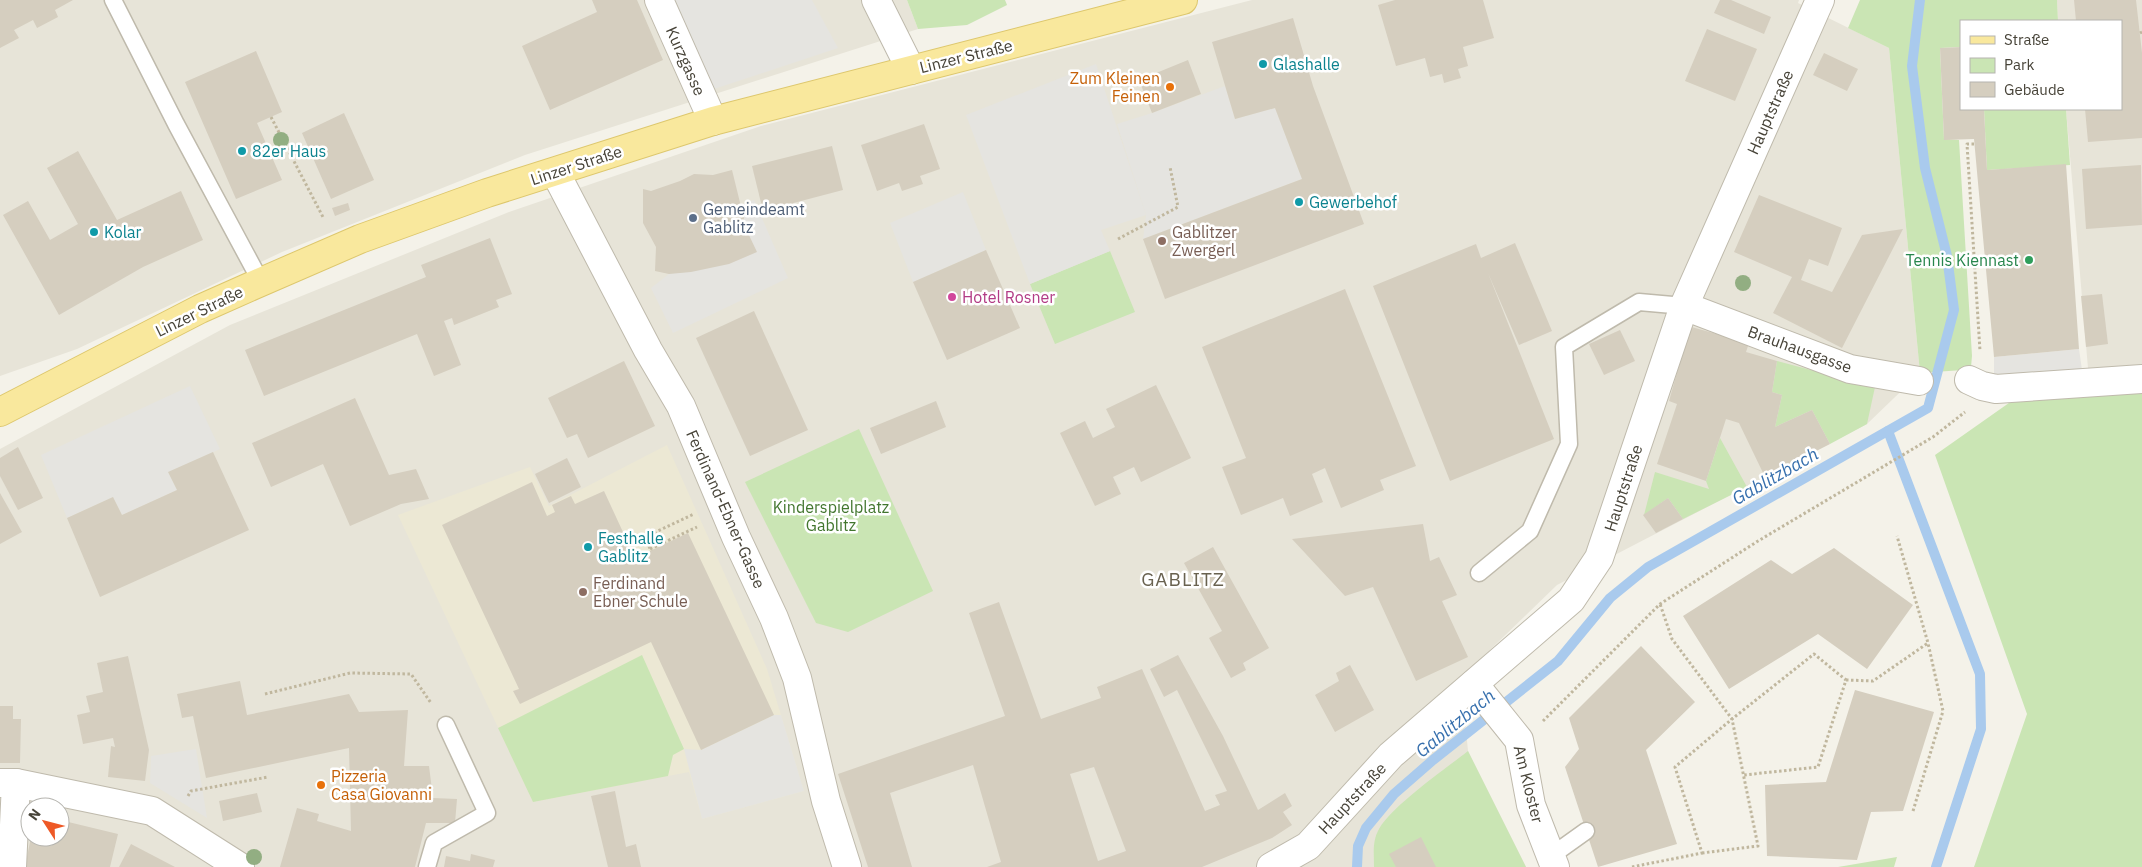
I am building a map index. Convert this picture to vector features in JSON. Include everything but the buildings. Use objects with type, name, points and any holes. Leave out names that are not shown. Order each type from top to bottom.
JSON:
[{"type":"main road","name":"Linzer Straße","points":[[0,412],[200,309],[340,248],[487,194],[713,121],[1182,0]]},
{"type":"street","name":"Kurzgasse","points":[[659,0],[713,121]]},
{"type":"street","points":[[876,0],[911,70]]},
{"type":"street","name":"Hauptstraße","points":[[1271,867],[1308,846],[1391,755],[1480,691],[1571,600],[1600,558],[1684,306],[1820,0]]},
{"type":"street","name":"Ferdinand-Ebner-Gasse","points":[[555,172],[648,350],[681,406],[774,618],[797,678],[826,801],[847,867]]},
{"type":"street","name":"Brauhausgasse","points":[[1684,306],[1850,369],[1919,381]]},
{"type":"street","points":[[1975,368],[1982,386],[1996,389],[2142,379]]},
{"type":"street","name":"Am Kloster","points":[[1480,691],[1513,733],[1531,805],[1553,861]]},
{"type":"street","points":[[12,867],[8,783],[152,811],[240,867]]},
{"type":"lane","points":[[113,0],[176,124],[261,282]]},
{"type":"lane","points":[[1479,573],[1530,531],[1570,444],[1564,347],[1639,302],[1684,306]]},
{"type":"lane","points":[[427,867],[434,843],[487,813],[446,725]]},
{"type":"lane","points":[[1553,861],[1586,832]]},
{"type":"path","points":[[271,117],[340,248]]},
{"type":"path","points":[[1974,144],[1967,144],[1975,368]]},
{"type":"path","points":[[1118,239],[1178,207],[1170,167]]},
{"type":"path","points":[[1513,733],[1569,696],[1660,604],[1758,541],[1933,437],[1996,389]]},
{"type":"path","points":[[625,536],[645,537],[721,500]]},
{"type":"path","points":[[645,537],[650,550],[698,527],[693,514]]},
{"type":"path","points":[[1897,536],[1928,643],[1943,711],[1913,811]]},
{"type":"path","points":[[1632,867],[1702,853],[1758,846],[1732,719],[1672,639],[1660,604]]},
{"type":"path","points":[[1702,853],[1675,766],[1814,654],[1846,680],[1873,681],[1928,643]]},
{"type":"path","points":[[264,694],[350,673],[411,674],[446,725]]},
{"type":"path","points":[[1744,775],[1818,767],[1846,680]]},
{"type":"path","points":[[172,824],[191,790],[268,777]]},
{"type":"shaded area","points":[[0,0],[907,0],[918,29],[525,155],[282,252],[77,349],[0,376]]},
{"type":"shaded area","points":[[672,0],[812,0],[838,48],[714,89]]},
{"type":"shaded area","points":[[1252,0],[1799,0],[1798,3],[1889,48],[1920,373],[1867,424],[1557,585],[1461,678],[1468,751],[1526,867],[0,867],[0,449],[230,325],[509,212],[761,126]]},
{"type":"shaded area","points":[[2057,0],[2142,0],[2142,366],[2088,368],[2066,110],[2122,110],[2122,20],[2058,20]]},
{"type":"shaded area","points":[[1096,64],[1146,215],[1101,230],[1110,251],[1030,284],[966,115]]},
{"type":"shaded area","points":[[1225,86],[1235,119],[1275,108],[1302,179],[1143,239],[1146,215],[1117,124]]},
{"type":"shaded area","points":[[963,192],[986,250],[913,282],[890,223]]},
{"type":"shaded area","points":[[754,200],[788,278],[673,333],[651,288],[669,274],[709,218]]},
{"type":"shaded area","points":[[2079,349],[2083,377],[1994,383],[1994,357]]},
{"type":"shaded area","points":[[190,386],[220,449],[169,472],[177,490],[122,515],[113,497],[67,518],[41,455]]},
{"type":"shaded area","name":"Ferdinand Ebner Schule","points":[[667,445],[767,669],[804,791],[702,819],[689,772],[533,802],[398,515],[530,467],[549,506]]},
{"type":"shaded area","points":[[774,715],[781,715],[804,791],[702,819],[684,749],[701,750]]},
{"type":"shaded area","points":[[196,749],[207,818],[150,783],[151,756]]},
{"type":"green space","points":[[907,0],[1005,0],[1007,5],[967,25],[918,29]]},
{"type":"green space","points":[[1860,0],[2057,0],[2058,20],[1960,20],[1960,47],[1940,48],[1944,139],[1959,140],[1972,356],[1971,367],[1963,370],[1920,373],[1889,48],[1848,28]]},
{"type":"green space","points":[[1984,110],[2066,110],[2070,165],[1987,170]]},
{"type":"green space","points":[[1110,251],[1135,312],[1055,344],[1030,284]]},
{"type":"green space","points":[[1777,361],[1875,387],[1867,424],[1830,444],[1812,410],[1775,427],[1782,395],[1772,392]]},
{"type":"green space","points":[[2142,390],[2142,867],[1974,867],[2027,714],[1935,455],[2016,398]]},
{"type":"green space","name":"Kinderspielplatz Gablitz","points":[[859,429],[933,591],[848,632],[816,623],[745,482]]},
{"type":"green space","points":[[1720,438],[1747,487],[1683,519],[1668,498],[1644,515],[1655,472],[1709,489],[1706,481]]},
{"type":"green space","points":[[642,655],[684,749],[673,755],[668,776],[533,802],[498,728]]},
{"type":"green space","points":[[1468,751],[1526,867],[1374,867],[1375,838],[1386,820],[1420,788]]},
{"type":"green space","points":[[1897,857],[1894,867],[1838,867]]},
{"type":"waterway","name":"Gablitzbach","points":[[1357,867],[1358,846],[1366,828],[1394,794],[1433,760],[1558,661],[1610,598],[1648,567],[1928,408],[1954,310],[1947,256],[1925,168],[1912,66],[1920,0]]},
{"type":"waterway","points":[[1888,431],[1980,674],[1981,729],[1936,867]]},
{"type":"place","name":"Glashalle","points":[[1263,64]]},
{"type":"place","name":"Zum Kleinen Feinen","points":[[1170,87]]},
{"type":"place","name":"82er Haus","points":[[242,151]]},
{"type":"place","name":"Gewerbehof","points":[[1299,202]]},
{"type":"place","name":"Gemeindeamt Gablitz","points":[[693,218]]},
{"type":"place","name":"Kolar","points":[[94,232]]},
{"type":"place","name":"Gablitzer Zwergerl","points":[[1162,241]]},
{"type":"place","name":"Tennis Kiennast","points":[[2029,260]]},
{"type":"place","name":"Hotel Rosner","points":[[952,297]]},
{"type":"place","name":"Festhalle Gablitz","points":[[588,547]]},
{"type":"place","name":"Ferdinand Ebner Schule","points":[[583,592]]},
{"type":"place","name":"Pizzeria Casa Giovanni","points":[[321,785]]},
{"type":"district","name":"GABLITZ","points":[[1183,579]]}]
